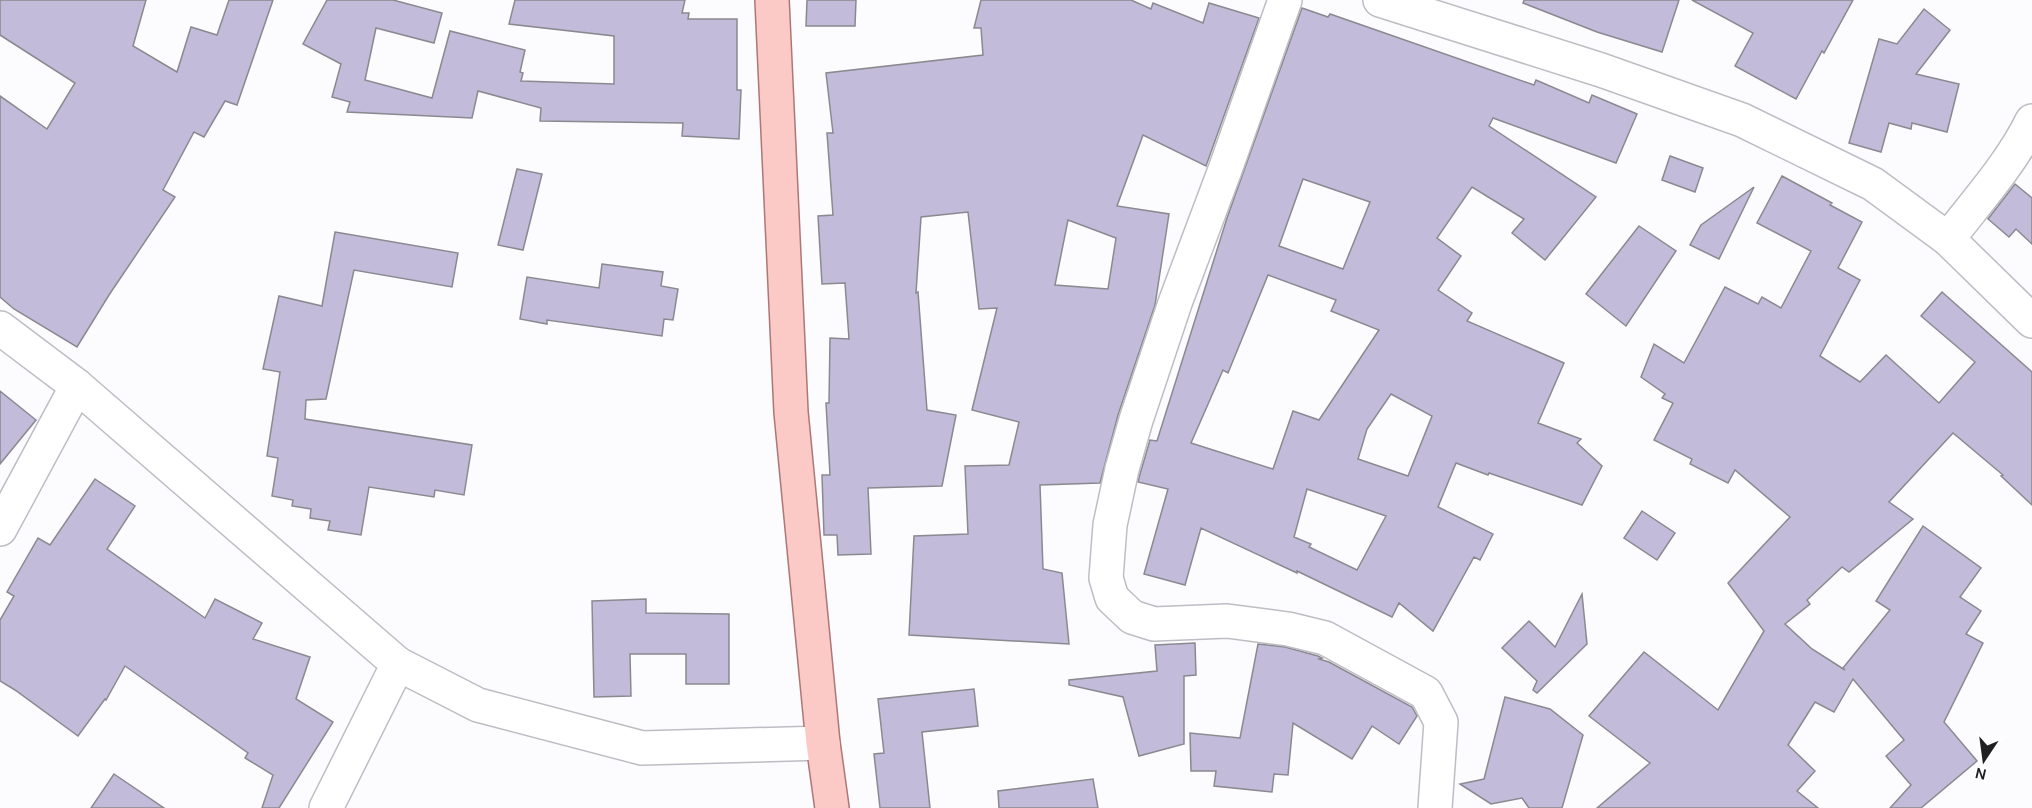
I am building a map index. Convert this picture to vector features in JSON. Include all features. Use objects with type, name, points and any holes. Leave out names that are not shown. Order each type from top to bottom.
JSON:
[{"type":"main road","points":[[772,0],[791,412],[822,743],[832,808]]},
{"type":"street","points":[[1286,0],[1175,303],[1136,420],[1110,525],[1106,578],[1112,598],[1132,617],[1154,624],[1227,621],[1288,629],[1325,638],[1426,693],[1441,722],[1435,808]]},
{"type":"street","points":[[1380,0],[1601,70],[1742,120],[1873,184],[1948,239],[2032,321]]},
{"type":"street","points":[[1948,239],[2005,165],[2025,136],[2032,121]]},
{"type":"street","points":[[0,328],[77,386],[398,664],[478,705],[642,748],[822,743]]},
{"type":"street","points":[[0,529],[77,386]]},
{"type":"street","points":[[326,808],[398,664]]},
{"type":"building","points":[[0,0],[146,0],[133,46],[177,72],[191,27],[217,35],[229,0],[273,0],[237,105],[225,101],[204,137],[194,132],[163,190],[175,197],[77,347],[14,309],[0,297],[0,96],[47,129],[75,83],[0,35]]},
{"type":"building","points":[[327,0],[393,0],[442,13],[434,43],[376,28],[365,80],[432,98],[450,31],[525,50],[520,72],[523,73],[521,81],[614,84],[614,36],[509,24],[515,0],[685,0],[682,13],[689,13],[688,19],[737,19],[737,90],[741,90],[739,139],[682,136],[683,123],[540,121],[541,108],[478,91],[472,118],[347,112],[350,102],[332,97],[341,64],[303,44]]},
{"type":"building","points":[[807,0],[856,0],[855,26],[806,26]]},
{"type":"building","points":[[981,0],[1131,0],[1151,9],[1153,3],[1203,23],[1209,3],[1259,18],[1206,166],[1143,135],[1117,206],[1169,214],[1155,305],[1118,415],[1100,483],[1040,485],[1043,569],[1062,573],[1069,644],[909,635],[914,536],[968,534],[965,466],[1009,465],[1019,422],[972,410],[997,308],[979,309],[968,212],[921,217],[916,293],[918,292],[927,410],[956,415],[942,486],[868,488],[871,554],[838,555],[837,535],[824,535],[822,475],[830,475],[826,403],[829,403],[830,338],[849,339],[845,283],[822,284],[818,216],[833,215],[827,133],[833,133],[826,73],[983,55],[981,28],[974,28]],"holes":[[[1068,220],[1116,238],[1108,289],[1055,285]]]},
{"type":"building","points":[[1524,0],[1679,0],[1662,52],[1597,32],[1523,3]]},
{"type":"building","points":[[1692,0],[1853,0],[1796,99],[1735,66],[1753,33]]},
{"type":"building","points":[[1302,8],[1328,17],[1330,14],[1534,85],[1536,80],[1589,103],[1592,95],[1637,114],[1616,163],[1493,118],[1489,126],[1596,197],[1545,260],[1512,233],[1524,219],[1472,187],[1437,238],[1461,256],[1438,290],[1472,313],[1467,321],[1564,363],[1538,423],[1581,439],[1577,443],[1602,466],[1582,505],[1456,463],[1438,507],[1493,534],[1480,560],[1474,557],[1433,631],[1399,603],[1392,617],[1201,528],[1185,585],[1144,574],[1168,489],[1138,482],[1150,440],[1157,441],[1227,218]],"holes":[[[1303,179],[1370,202],[1343,269],[1279,246]],[[1268,275],[1336,300],[1331,311],[1379,330],[1319,420],[1293,411],[1273,469],[1191,443],[1223,370],[1228,373]],[[1391,394],[1432,416],[1408,476],[1358,459],[1367,429]],[[1307,489],[1386,516],[1357,570],[1309,547],[1311,544],[1294,537]]]},
{"type":"building","points":[[1924,9],[1950,30],[1916,74],[1959,84],[1947,132],[1912,123],[1911,129],[1889,123],[1881,152],[1849,143],[1879,39],[1897,44]]},
{"type":"building","points":[[1670,156],[1703,168],[1695,192],[1662,180]]},
{"type":"building","points":[[517,169],[542,174],[523,250],[498,245]]},
{"type":"building","points":[[1782,176],[1862,222],[1838,268],[1860,280],[1820,356],[1860,382],[1886,355],[1939,403],[1975,362],[1921,316],[1942,292],[2032,372],[2032,505],[2001,476],[2003,475],[1953,433],[1889,502],[1913,519],[1849,572],[1842,567],[1807,600],[1810,604],[1785,624],[1812,649],[1845,670],[1843,668],[1890,610],[1876,601],[1923,526],[1981,568],[1960,597],[1981,611],[1966,634],[1983,643],[1944,722],[1977,761],[1921,808],[1890,808],[1911,785],[1886,756],[1904,740],[1853,679],[1834,712],[1815,702],[1788,745],[1815,771],[1797,791],[1818,808],[1597,808],[1650,763],[1589,716],[1644,652],[1718,710],[1764,631],[1728,583],[1790,517],[1735,470],[1728,483],[1690,464],[1692,459],[1654,440],[1673,403],[1662,398],[1665,394],[1641,377],[1654,344],[1684,363],[1725,287],[1758,304],[1762,297],[1781,308],[1811,251],[1757,223]]},
{"type":"building","points":[[2015,184],[2032,198],[2032,244],[2016,229],[2009,237],[1988,219]]},
{"type":"building","points":[[1754,187],[1719,259],[1690,245],[1701,225]]},
{"type":"building","points":[[1639,226],[1676,251],[1626,326],[1586,294]]},
{"type":"building","points":[[335,232],[458,253],[452,287],[354,270],[326,399],[306,400],[305,419],[472,445],[464,495],[435,490],[434,497],[369,487],[361,535],[328,530],[330,521],[310,518],[311,509],[292,506],[293,500],[272,496],[278,458],[267,456],[280,372],[263,369],[279,296],[322,306]]},
{"type":"building","points":[[602,264],[663,272],[661,286],[678,289],[673,320],[664,319],[662,336],[547,320],[547,324],[520,319],[527,277],[599,288]]},
{"type":"building","points":[[0,391],[36,420],[0,464]]},
{"type":"building","points":[[95,479],[135,506],[107,549],[205,618],[215,599],[262,623],[253,639],[310,657],[296,699],[333,722],[279,808],[262,808],[273,775],[245,758],[248,753],[125,666],[106,700],[78,736],[0,681],[0,620],[14,596],[7,592],[38,538],[50,545]]},
{"type":"building","points":[[1642,511],[1675,533],[1657,560],[1624,538]]},
{"type":"building","points":[[1582,594],[1587,644],[1537,693],[1533,690],[1537,681],[1502,648],[1529,621],[1555,647]]},
{"type":"building","points":[[646,599],[646,613],[729,614],[729,684],[686,684],[686,654],[630,654],[631,696],[594,697],[592,601]]},
{"type":"building","points":[[1195,643],[1196,675],[1184,676],[1184,744],[1139,756],[1123,697],[1069,685],[1069,680],[1157,671],[1155,645]]},
{"type":"building","points":[[1258,644],[1285,647],[1318,656],[1322,658],[1319,659],[1329,662],[1412,707],[1417,716],[1399,744],[1372,726],[1352,759],[1293,723],[1288,775],[1274,774],[1272,792],[1214,786],[1216,771],[1191,771],[1190,733],[1240,738]]},
{"type":"building","points":[[974,689],[978,726],[922,732],[930,808],[880,808],[874,754],[884,753],[878,699]]},
{"type":"building","points":[[1505,697],[1550,709],[1583,735],[1562,808],[1529,808],[1522,798],[1491,804],[1460,784],[1484,779]]},
{"type":"building","points":[[114,774],[164,808],[91,808]]},
{"type":"building","points":[[1093,779],[1098,808],[999,808],[998,791]]}]
